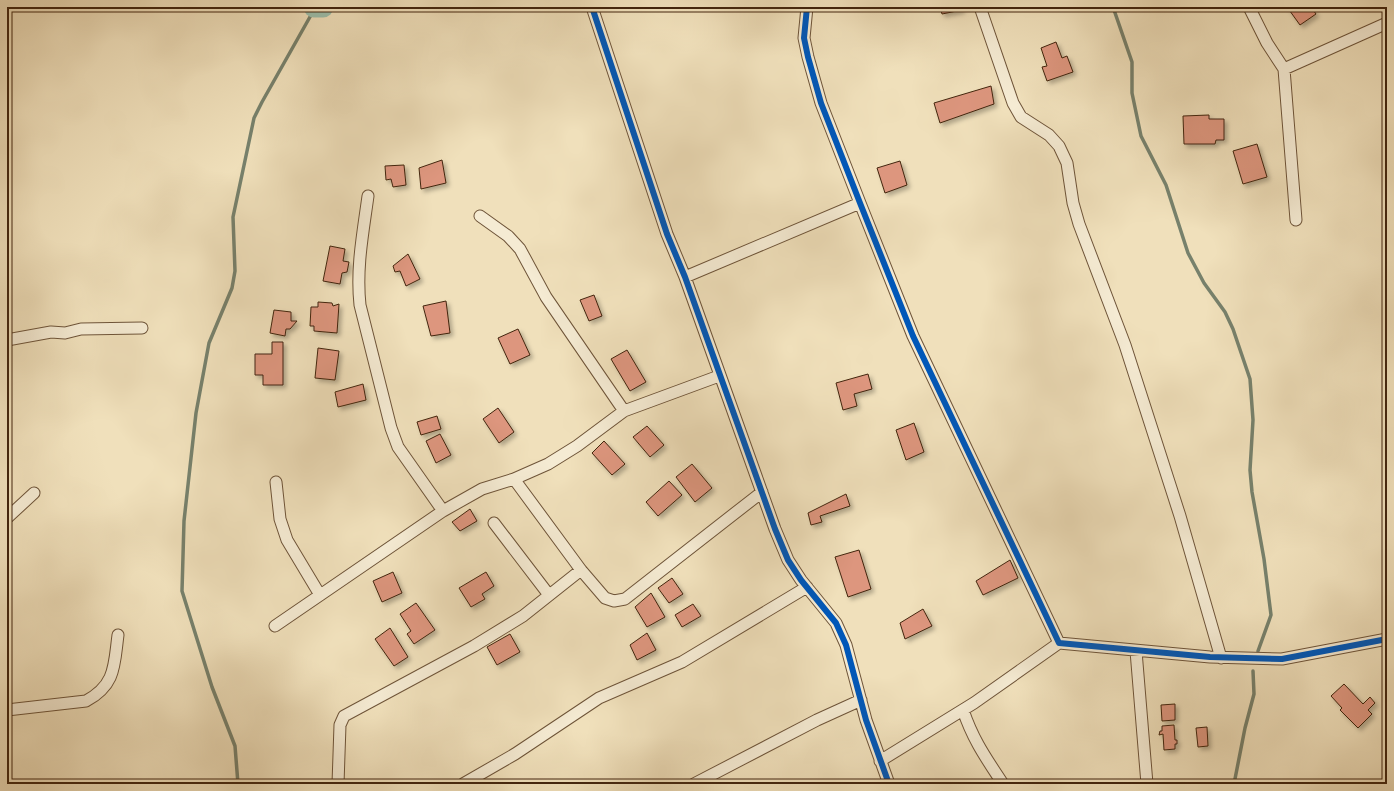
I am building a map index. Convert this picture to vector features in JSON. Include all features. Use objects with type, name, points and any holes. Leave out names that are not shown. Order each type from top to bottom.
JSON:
[{"type":"street","points":[[592,7],[667,234],[685,277],[762,492],[788,560],[807,587],[836,623],[846,645],[861,700],[889,784]]},
{"type":"street","points":[[808,7],[804,38],[808,57],[821,103],[860,203],[913,336],[1058,643]]},
{"type":"street","points":[[980,7],[1013,103],[1021,116],[1049,135],[1059,146],[1067,163],[1073,203],[1079,224],[1125,345],[1180,516],[1221,658]]},
{"type":"street","points":[[1249,7],[1284,69],[1296,220]]},
{"type":"street","points":[[1284,69],[1387,23]]},
{"type":"street","points":[[368,196],[359,258],[358,284],[360,305],[391,428],[398,447],[443,511]]},
{"type":"street","points":[[685,277],[860,203]]},
{"type":"street","points":[[480,216],[508,236],[520,249],[546,297],[624,411]]},
{"type":"street","points":[[7,340],[51,332],[65,333],[81,329],[142,328]]},
{"type":"street","points":[[275,626],[443,511],[482,489],[514,479],[548,464],[566,454],[624,411],[720,376]]},
{"type":"street","points":[[514,479],[581,570],[605,598],[614,601],[625,599],[762,492]]},
{"type":"street","points":[[276,482],[280,519],[287,540],[320,595]]},
{"type":"street","points":[[7,518],[34,493]]},
{"type":"street","points":[[494,523],[549,595]]},
{"type":"street","points":[[338,784],[340,725],[344,716],[474,646],[523,616],[581,570]]},
{"type":"street","points":[[463,784],[515,754],[599,698],[682,662],[807,587]]},
{"type":"street","points":[[7,710],[86,700],[98,694],[107,685],[112,673],[118,635]]},
{"type":"street","points":[[880,760],[962,710],[1058,643],[1221,658],[1282,659],[1387,639]]},
{"type":"street","points":[[1136,651],[1147,784]]},
{"type":"street","points":[[694,784],[817,720],[861,700]]},
{"type":"street","points":[[962,710],[978,747],[1003,784]]},
{"type":"building","points":[[940,7],[961,7],[962,10],[942,14]]},
{"type":"building","points":[[1287,7],[1311,7],[1316,14],[1300,25]]},
{"type":"building","points":[[1056,42],[1062,58],[1067,56],[1073,72],[1047,81],[1042,67],[1047,66],[1041,48]]},
{"type":"building","points":[[991,86],[994,104],[940,123],[934,103]]},
{"type":"building","points":[[1209,115],[1209,119],[1224,119],[1224,140],[1216,140],[1215,144],[1184,144],[1183,116]]},
{"type":"building","points":[[1257,144],[1267,177],[1243,184],[1233,151]]},
{"type":"building","points":[[442,160],[446,183],[421,189],[419,168]]},
{"type":"building","points":[[900,161],[907,185],[885,193],[877,168]]},
{"type":"building","points":[[404,165],[406,185],[393,187],[391,179],[386,180],[385,166]]},
{"type":"building","points":[[330,246],[345,249],[343,261],[349,262],[347,272],[342,273],[340,284],[323,281]]},
{"type":"building","points":[[408,254],[420,279],[406,286],[400,271],[395,272],[393,266]]},
{"type":"building","points":[[594,295],[602,316],[589,321],[580,300]]},
{"type":"building","points":[[446,301],[450,333],[431,336],[423,306]]},
{"type":"building","points":[[318,302],[332,303],[333,306],[339,304],[337,333],[314,331],[314,326],[310,326],[311,307],[318,307]]},
{"type":"building","points":[[274,310],[291,312],[291,321],[297,321],[290,329],[286,329],[285,336],[270,333]]},
{"type":"building","points":[[518,329],[530,355],[510,364],[498,338]]},
{"type":"building","points":[[272,342],[283,342],[283,385],[263,385],[263,375],[255,375],[255,354],[272,354]]},
{"type":"building","points":[[318,348],[339,351],[335,380],[315,378]]},
{"type":"building","points":[[627,350],[646,382],[630,391],[611,359]]},
{"type":"building","points":[[868,374],[872,389],[854,394],[857,406],[843,410],[836,383]]},
{"type":"building","points":[[363,384],[366,400],[338,407],[335,392]]},
{"type":"building","points":[[498,408],[514,432],[499,443],[483,419]]},
{"type":"building","points":[[437,416],[441,429],[421,435],[417,422]]},
{"type":"building","points":[[914,423],[924,452],[906,460],[896,430]]},
{"type":"building","points":[[647,426],[664,445],[650,457],[633,437]]},
{"type":"building","points":[[440,434],[451,455],[436,463],[426,441]]},
{"type":"building","points":[[604,441],[625,464],[612,475],[592,453]]},
{"type":"building","points":[[692,464],[712,488],[695,502],[676,477]]},
{"type":"building","points":[[669,481],[682,495],[658,516],[646,502]]},
{"type":"building","points":[[846,494],[850,506],[820,516],[822,522],[811,525],[808,513]]},
{"type":"building","points":[[470,509],[477,521],[460,531],[452,522]]},
{"type":"building","points":[[859,550],[871,589],[848,597],[835,557]]},
{"type":"building","points":[[1010,560],[1018,578],[983,595],[976,581]]},
{"type":"building","points":[[393,572],[402,593],[382,602],[373,581]]},
{"type":"building","points":[[486,572],[494,586],[482,594],[485,599],[471,607],[459,588]]},
{"type":"building","points":[[672,578],[683,594],[669,603],[658,588]]},
{"type":"building","points":[[651,593],[665,617],[647,627],[635,607]]},
{"type":"building","points":[[416,603],[435,630],[414,644],[407,634],[411,631],[400,614]]},
{"type":"building","points":[[693,604],[701,616],[682,627],[675,615]]},
{"type":"building","points":[[923,609],[932,626],[905,639],[900,623]]},
{"type":"building","points":[[390,628],[408,657],[394,666],[375,639]]},
{"type":"building","points":[[647,633],[656,650],[637,660],[630,645]]},
{"type":"building","points":[[510,634],[520,652],[497,665],[487,647]]},
{"type":"building","points":[[1344,684],[1363,704],[1370,697],[1375,703],[1368,710],[1372,714],[1358,728],[1340,710],[1342,708],[1331,696]]},
{"type":"building","points":[[1175,704],[1175,720],[1162,721],[1161,705]]},
{"type":"building","points":[[1174,725],[1175,740],[1177,740],[1175,749],[1164,750],[1163,734],[1159,735],[1160,731],[1162,731],[1162,726]]},
{"type":"building","points":[[1207,727],[1208,746],[1198,747],[1196,728]]},
{"type":"waterway","points":[[314,7],[323,7]]},
{"type":"waterway","points":[[1113,7],[1132,62],[1132,93],[1141,136],[1166,185],[1188,253],[1204,283],[1225,312],[1233,329],[1250,379],[1253,420],[1250,470],[1271,615],[1258,651]]},
{"type":"waterway","points":[[238,784],[235,746],[212,687],[182,591],[184,521],[196,413],[209,343],[232,288],[235,271],[233,217],[254,118],[315,8]]},
{"type":"waterway","points":[[1234,784],[1245,728],[1254,694],[1253,671]]},
{"type":"cycle path","points":[[592,7],[667,234],[685,277],[775,529],[788,560],[801,580],[836,623],[846,645],[866,720],[889,784]]},
{"type":"cycle path","points":[[807,7],[804,38],[808,57],[821,103],[860,203],[913,336],[1059,643],[1210,657],[1282,659],[1387,639]]}]
